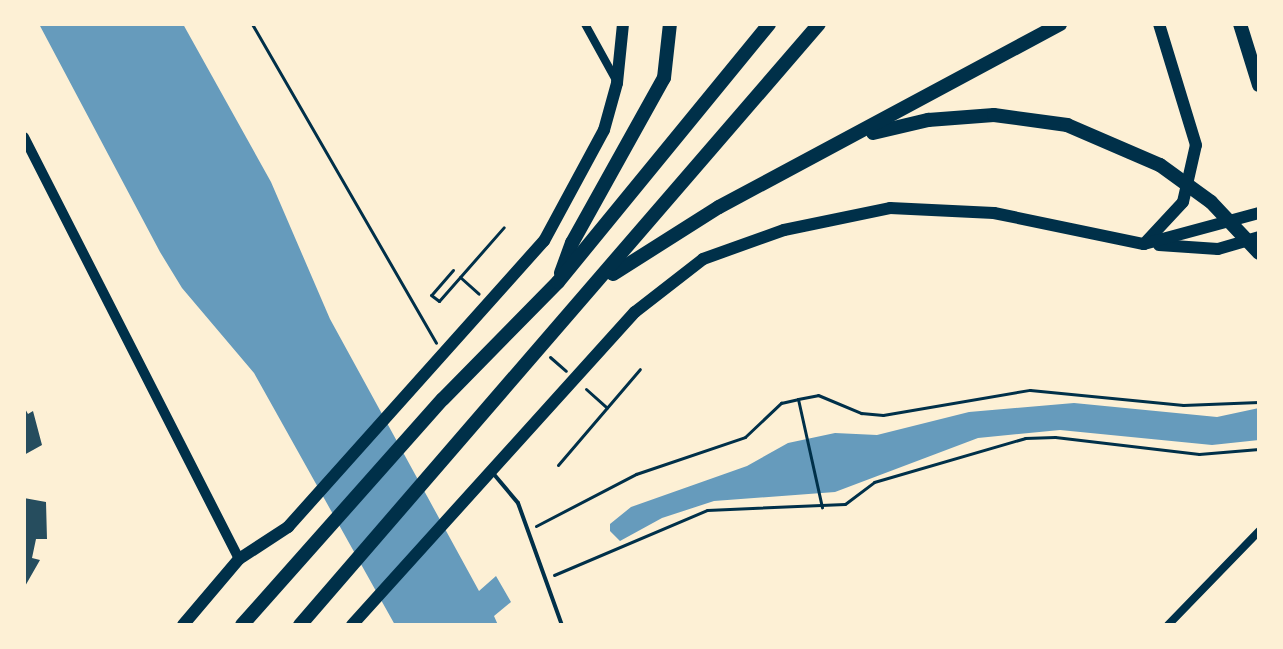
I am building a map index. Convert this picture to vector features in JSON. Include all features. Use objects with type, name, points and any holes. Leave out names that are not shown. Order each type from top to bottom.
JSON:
[{"type":"highway","points":[[558,282],[572,243],[664,78],[670,24]]},
{"type":"highway","points":[[242,625],[443,399],[558,282],[769,24]]},
{"type":"highway","points":[[300,625],[599,283],[819,24]]},
{"type":"highway","points":[[599,283],[719,207],[857,136],[1060,24]]},
{"type":"highway","points":[[1240,24],[1259,85]]},
{"type":"highway","points":[[857,136],[928,120],[994,115],[1067,125],[1160,165],[1211,202],[1259,253]]},
{"type":"main road","points":[[183,625],[239,559],[288,527],[544,241],[588,164],[617,83],[623,24]]},
{"type":"main road","points":[[1144,244],[1183,202],[1196,145],[1159,24]]},
{"type":"main road","points":[[352,625],[635,312],[703,259],[784,230],[890,208],[994,213],[1144,244],[1218,249],[1259,237]]},
{"type":"main road","points":[[1144,244],[1259,213]]},
{"type":"street","points":[[585,24],[617,83]]},
{"type":"street","points":[[24,137],[239,559]]},
{"type":"street","points":[[1168,625],[1259,531]]},
{"type":"lane","points":[[491,470],[518,503],[562,625]]},
{"type":"path","points":[[252,24],[443,352]]},
{"type":"path","points":[[453,270],[431,295],[439,301],[504,227]]},
{"type":"path","points":[[558,465],[640,369]]},
{"type":"path","points":[[528,532],[555,512],[636,474],[745,437],[781,403],[818,395],[861,413],[883,415],[1030,390],[1183,405],[1259,402]]},
{"type":"path","points":[[798,399],[822,507]]},
{"type":"path","points":[[547,579],[578,561],[707,510],[745,505],[822,507],[845,504],[874,482],[1025,438],[1055,437],[1199,454],[1259,449]]},
{"type":"water","points":[[39,24],[183,24],[271,182],[330,319],[479,591],[496,576],[511,602],[494,616],[498,625],[395,625],[254,373],[182,288],[160,252]]},
{"type":"water","points":[[1074,403],[1217,417],[1259,408],[1259,440],[1212,445],[1060,430],[978,438],[835,492],[714,501],[662,518],[620,541],[610,531],[610,524],[631,507],[747,466],[788,443],[835,433],[877,435],[969,412]]},
{"type":"building","points":[[24,407],[28,414],[33,411],[42,445],[24,455]]},
{"type":"building","points":[[24,498],[46,502],[47,539],[36,539],[32,558],[40,560],[24,588]]}]
